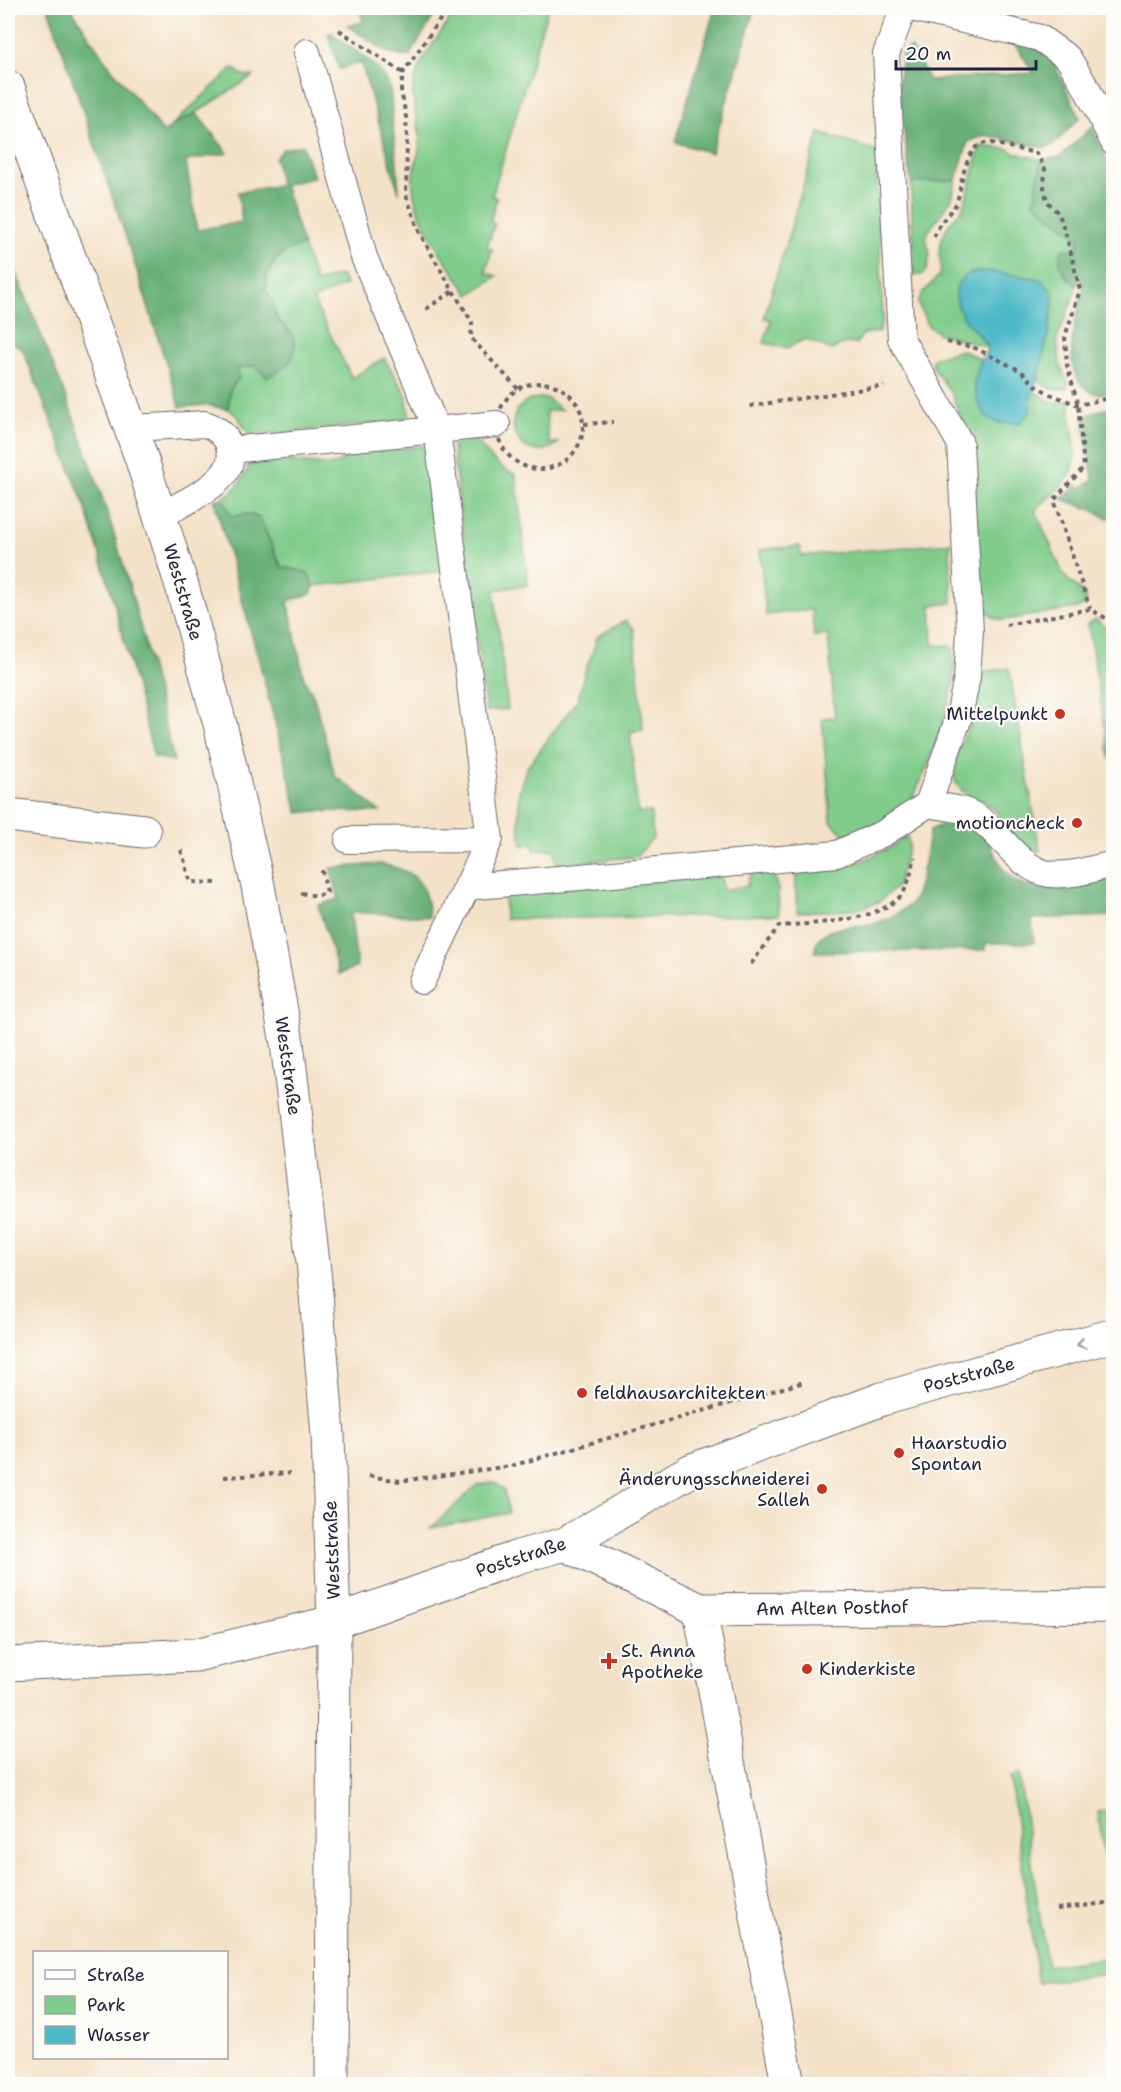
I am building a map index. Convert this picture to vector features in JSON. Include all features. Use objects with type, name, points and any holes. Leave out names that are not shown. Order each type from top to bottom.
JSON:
[{"type":"street","name":"Weststraße","points":[[8,87],[131,428],[182,586],[220,724],[258,886],[287,1042],[314,1271],[329,1471],[334,1622],[332,2085]]},
{"type":"street","points":[[8,815],[144,831]]},
{"type":"street","name":"Poststraße","points":[[8,1664],[196,1655],[334,1622],[518,1557],[566,1544],[690,1471],[882,1399],[1113,1335]]},
{"type":"street","name":"Am Alten Posthof","points":[[566,1544],[700,1610],[1113,1606]]},
{"type":"street","points":[[700,1610],[785,2073]]},
{"type":"lane","points":[[467,887],[837,854],[884,833],[928,804],[960,717],[967,677],[970,632],[960,443],[901,339],[886,54],[904,8]]},
{"type":"lane","points":[[912,8],[1040,38],[1068,58],[1087,89],[1113,143]]},
{"type":"lane","points":[[307,52],[364,256],[437,430],[490,839],[422,981]]},
{"type":"lane","points":[[131,428],[205,424],[215,427],[223,434],[230,450],[230,465],[218,482],[160,516]]},
{"type":"lane","points":[[230,450],[497,424]]},
{"type":"lane","points":[[928,804],[969,813],[996,833],[1022,861],[1047,873],[1062,874],[1113,864]]},
{"type":"lane","points":[[348,840],[490,839]]},
{"type":"path","points":[[448,8],[403,73],[401,90],[407,128],[406,195],[420,234],[472,322],[471,338],[519,389]]},
{"type":"path","points":[[336,28],[403,73]]},
{"type":"path","points":[[934,245],[934,237],[940,224],[957,203],[963,174],[969,157],[976,147],[987,142],[1035,153],[1045,168],[1044,187],[1047,201],[1059,214],[1080,290],[1065,336],[1067,365],[1078,405],[1084,467],[1054,500],[1090,609],[1113,623]]},
{"type":"path","points":[[396,330],[453,291]]},
{"type":"path","points":[[985,354],[1021,372],[1035,385],[1050,394],[1078,405],[1113,397]]},
{"type":"path","points":[[750,406],[923,380]]},
{"type":"path","points":[[540,383],[554,385],[566,391],[575,400],[584,424],[582,438],[576,450],[566,461],[554,467],[540,469],[526,467],[514,461],[505,451],[499,438],[497,424],[503,406],[519,389],[540,383]]},
{"type":"path","points":[[584,424],[613,422]]},
{"type":"path","points":[[970,632],[1090,609]]},
{"type":"path","points":[[751,964],[779,926],[862,916],[889,906],[904,892],[928,804]]},
{"type":"path","points":[[184,860],[190,877]]},
{"type":"path","points":[[323,876],[327,892]]},
{"type":"path","points":[[224,1477],[329,1471],[400,1480],[511,1466],[807,1381]]},
{"type":"path","points":[[1057,1909],[1113,1902]]},
{"type":"green space","points":[[48,8],[71,8],[104,59],[164,133],[171,126],[196,113],[228,153],[186,161],[197,230],[242,222],[238,192],[280,185],[275,158],[283,149],[302,145],[314,177],[284,185],[303,245],[281,255],[271,267],[266,281],[266,290],[273,302],[276,318],[293,337],[295,352],[288,364],[267,377],[254,366],[237,368],[239,377],[230,390],[228,409],[206,405],[180,407],[130,249]]},
{"type":"green space","points":[[360,8],[439,8],[409,56],[401,56],[384,50],[347,26],[363,22]]},
{"type":"green space","points":[[458,8],[548,8],[492,196],[497,198],[490,222],[495,223],[487,247],[492,249],[486,273],[497,276],[469,295],[432,239],[417,207],[413,192],[413,177],[420,141],[413,85],[429,50]]},
{"type":"green space","points":[[715,8],[755,8],[711,153],[675,142]]},
{"type":"green space","points":[[332,33],[373,64],[389,86],[399,193],[361,62],[339,69],[328,34]]},
{"type":"green space","points":[[1014,43],[1032,46],[1052,60],[1080,117],[1053,145],[1045,148],[986,135],[968,142],[956,180],[911,183],[898,89],[902,53],[911,47],[929,80],[1034,73]]},
{"type":"green space","points":[[233,68],[242,75],[253,76],[196,113],[171,126]]},
{"type":"green space","points":[[1092,127],[1113,174],[1113,391],[1100,394],[1093,393],[1083,386],[1076,376],[1073,364],[1075,321],[1084,282],[1075,285],[1064,273],[1060,265],[1060,255],[1062,249],[1078,250],[1079,237],[1034,202],[1042,160],[1060,157]]},
{"type":"green space","points":[[819,133],[876,151],[883,319],[879,332],[863,334],[856,344],[845,343],[832,350],[805,339],[787,348],[764,343],[771,320],[764,318]]},
{"type":"green space","points":[[980,146],[1009,149],[1015,153],[1042,160],[1034,202],[1079,237],[1078,250],[1064,274],[1076,285],[1074,295],[1057,340],[1060,365],[1068,383],[1067,388],[1059,390],[1051,388],[1038,380],[1053,305],[975,329],[988,347],[940,334],[927,325],[918,302],[940,274],[939,252],[942,238],[949,224],[962,210]]},
{"type":"green space","points":[[956,180],[952,198],[928,232],[926,239],[930,254],[927,270],[921,275],[914,275],[911,183]]},
{"type":"green space","points":[[303,245],[316,283],[341,275],[346,285],[313,300],[352,378],[384,358],[406,394],[410,420],[250,436],[237,416],[228,409],[230,390],[239,377],[237,368],[254,366],[287,328],[277,319],[273,302],[266,291],[267,276],[277,257],[292,248]]},
{"type":"green space","points":[[8,252],[71,410],[105,506],[134,601],[174,761],[154,757],[112,595],[86,509],[23,350],[8,339]]},
{"type":"green space","points":[[962,350],[982,360],[979,366],[1029,399],[1033,390],[1050,401],[1071,400],[1070,414],[1075,451],[1072,471],[1061,486],[1035,510],[1064,576],[1084,594],[1087,601],[1082,607],[1004,620],[995,618],[989,613],[979,598],[965,430],[951,392],[934,369],[932,361],[936,357]]},
{"type":"green space","points":[[540,398],[548,399],[562,410],[546,411],[549,443],[559,443],[544,450],[531,450],[522,444],[515,434],[513,423],[516,412],[525,403]]},
{"type":"green space","points":[[1113,407],[1113,518],[1107,518],[1062,499],[1077,485],[1080,489],[1093,480],[1084,424],[1085,417]]},
{"type":"green space","points":[[475,440],[496,463],[516,475],[528,585],[494,590],[508,709],[486,711],[452,445]]},
{"type":"green space","points":[[424,446],[443,571],[314,586],[307,572],[282,567],[260,519],[251,514],[231,516],[223,498],[239,484],[249,465],[284,460],[331,466],[357,453]]},
{"type":"green space","points":[[223,498],[231,516],[251,514],[260,519],[281,567],[307,572],[314,586],[311,594],[288,601],[304,679],[313,694],[335,776],[380,812],[298,813],[261,668],[214,500]]},
{"type":"green space","points":[[950,543],[952,603],[931,605],[933,645],[953,646],[954,679],[934,750],[917,789],[901,812],[845,836],[831,822],[822,718],[835,717],[828,635],[814,636],[812,610],[766,615],[760,550],[800,546],[801,556]]},
{"type":"green space","points":[[1096,619],[1112,633],[1113,638],[1114,754],[1110,759],[1088,624]]},
{"type":"green space","points":[[626,620],[634,629],[643,730],[630,732],[638,813],[651,812],[653,838],[636,857],[557,864],[554,849],[534,851],[533,843],[522,845],[519,825],[519,791],[526,769],[578,699],[597,637]]},
{"type":"green space","points":[[1009,668],[1040,851],[1029,851],[1015,839],[994,810],[986,803],[966,794],[954,779],[954,762],[973,713],[977,677],[981,672]]},
{"type":"green space","points":[[941,825],[960,825],[977,830],[987,839],[1003,869],[1018,882],[1039,889],[1113,874],[1113,916],[1032,919],[1034,943],[986,943],[985,950],[815,952],[816,943],[828,932],[882,921],[898,913],[912,902],[921,878],[930,830]]},
{"type":"green space","points":[[907,836],[909,845],[897,886],[879,902],[854,910],[797,912],[795,869],[857,863],[886,850]]},
{"type":"green space","points":[[381,864],[403,870],[417,880],[425,895],[429,917],[351,912],[357,967],[339,974],[318,905],[339,899],[330,868]]},
{"type":"green space","points":[[773,871],[778,890],[779,915],[505,919],[504,893],[721,876],[723,890],[747,886],[750,874]]},
{"type":"green space","points":[[494,1482],[504,1490],[509,1513],[431,1528],[477,1485]]},
{"type":"green space","points":[[1019,1775],[1047,1966],[1113,1957],[1113,1973],[1038,1983],[1010,1777]]},
{"type":"green space","points":[[1113,1810],[1113,1896],[1109,1897],[1098,1812]]},
{"type":"water","points":[[988,271],[1040,279],[1053,292],[1048,335],[1031,398],[1030,413],[1018,423],[1000,423],[987,418],[978,403],[974,383],[988,347],[963,317],[956,299],[957,286],[965,276]]},
{"type":"place","name":"Mittelpunkt","points":[[1060,714]]},
{"type":"place","name":"motioncheck","points":[[1077,823]]},
{"type":"place","name":"feldhausarchitekten","points":[[582,1393]]},
{"type":"place","name":"Haarstudio Spontan","points":[[899,1453]]},
{"type":"place","name":"Änderungsschneiderei Salleh","points":[[822,1489]]},
{"type":"place","name":"St. Anna Apotheke","points":[[609,1661]]},
{"type":"place","name":"Kinderkiste","points":[[807,1669]]}]
